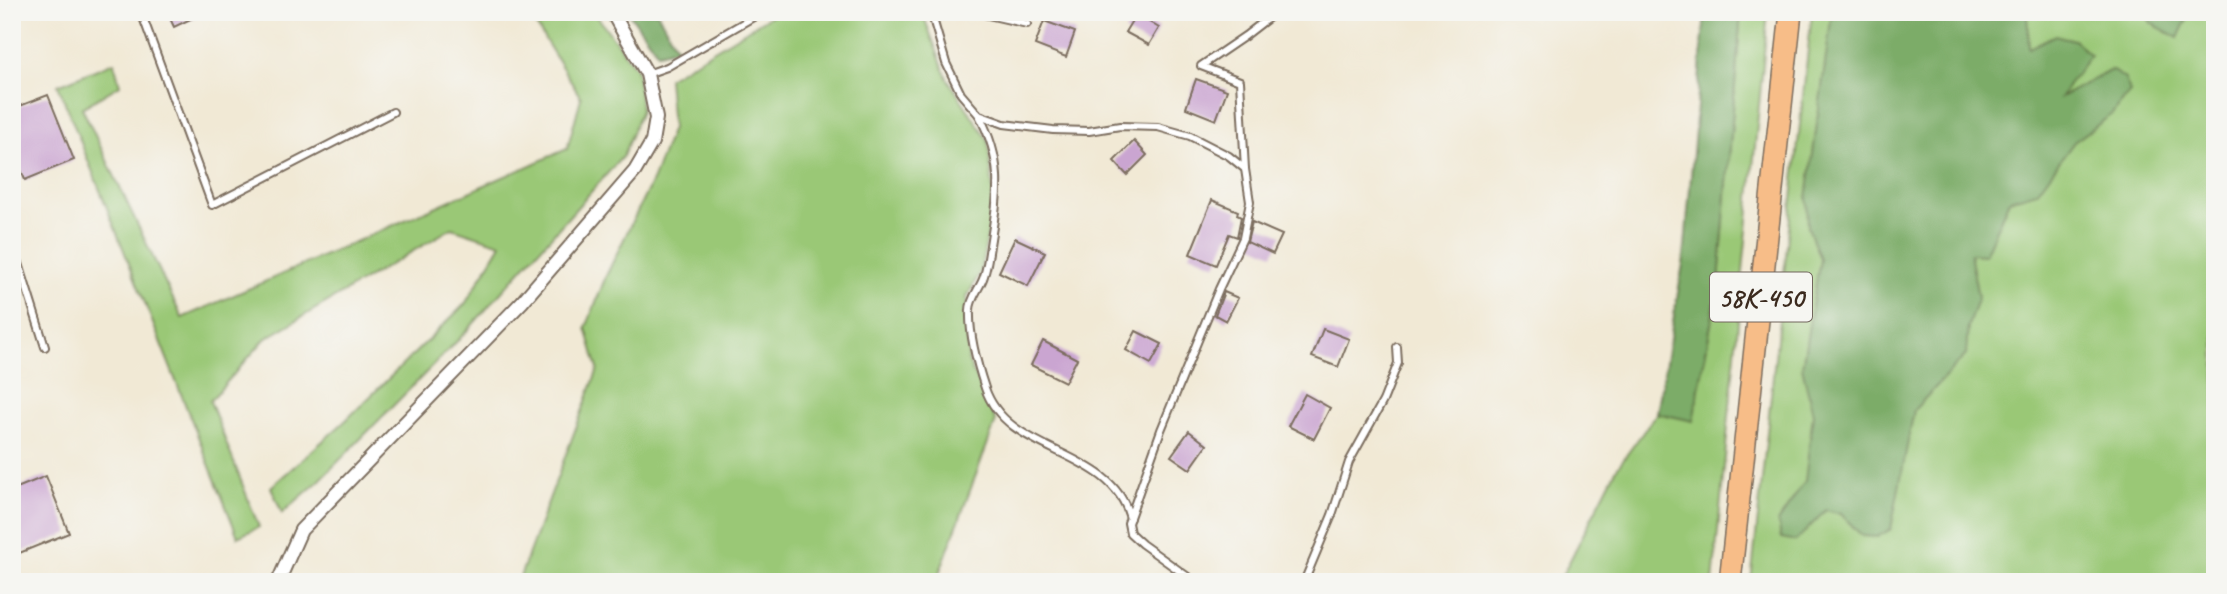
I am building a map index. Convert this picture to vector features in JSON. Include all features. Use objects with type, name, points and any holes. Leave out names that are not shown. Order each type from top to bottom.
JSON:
[{"type":"highway","name":"58К-450","points":[[1730,582],[1791,12]]},
{"type":"street","points":[[278,582],[301,530],[522,302],[635,171],[652,142],[656,118],[647,75],[612,12]]},
{"type":"lane","points":[[141,12],[212,205],[393,112]]},
{"type":"lane","points":[[647,75],[667,67],[762,12]]},
{"type":"lane","points":[[931,12],[946,63],[961,94],[979,115],[991,138],[995,156],[998,189],[985,275],[970,308],[978,365],[986,392],[999,413],[1025,436],[1073,458],[1114,486],[1123,499],[1130,518]]},
{"type":"lane","points":[[975,12],[1027,24]]},
{"type":"lane","points":[[1195,582],[1130,533],[1130,518],[1165,419],[1219,289],[1243,239],[1250,202],[1245,169],[1240,81],[1201,66],[1276,12]]},
{"type":"lane","points":[[979,115],[1004,124],[1053,130],[1158,127],[1190,136],[1229,156],[1245,169]]},
{"type":"lane","points":[[12,241],[46,346]]},
{"type":"lane","points":[[1304,582],[1332,515],[1349,462],[1383,401],[1398,363],[1397,347]]},
{"type":"green space","points":[[528,12],[594,12],[637,70],[641,110],[623,156],[465,333],[319,481],[282,513],[271,487],[343,423],[465,304],[501,244],[452,228],[265,339],[210,401],[259,527],[238,537],[58,85],[114,62],[120,85],[82,108],[182,318],[567,149],[581,98]]},
{"type":"green space","points":[[628,12],[657,12],[677,48],[658,53]]},
{"type":"green space","points":[[777,12],[922,12],[947,78],[988,140],[994,204],[980,272],[967,297],[968,361],[996,421],[936,582],[518,582],[598,369],[586,328],[606,276],[653,179],[672,128],[668,78]]},
{"type":"green space","points":[[1705,12],[1741,12],[1719,281],[1693,421],[1657,413],[1684,258]]},
{"type":"green space","points":[[1741,12],[1768,12],[1713,582],[1559,582],[1617,468],[1657,413],[1693,420],[1719,281]]},
{"type":"green space","points":[[1812,12],[2215,12],[2215,582],[1751,582]]},
{"type":"green space","points":[[1832,12],[2027,12],[2029,48],[2055,35],[2074,40],[2091,55],[2061,97],[2111,70],[2125,79],[2130,92],[2111,115],[2074,142],[2037,192],[2009,200],[1985,255],[1970,254],[1978,297],[1968,326],[1966,355],[1914,410],[1891,529],[1877,537],[1862,536],[1841,514],[1826,510],[1796,541],[1781,538],[1778,522],[1805,481],[1813,414],[1802,367],[1820,259],[1808,227],[1807,198]]},
{"type":"green space","points":[[2145,12],[2190,12],[2178,38],[2151,23]]},
{"type":"building","points":[[167,12],[205,12],[174,27]]},
{"type":"building","points":[[1136,14],[1159,28],[1149,45],[1125,32]]},
{"type":"building","points":[[1044,21],[1075,32],[1066,57],[1035,45]]},
{"type":"building","points":[[1196,79],[1227,90],[1216,120],[1186,108]]},
{"type":"building","points":[[48,95],[74,160],[25,180],[12,148],[12,109]]},
{"type":"building","points":[[1134,141],[1147,155],[1127,175],[1114,161]]},
{"type":"building","points":[[1212,200],[1238,211],[1237,215],[1241,217],[1237,237],[1229,234],[1216,265],[1190,254]]},
{"type":"building","points":[[1252,222],[1282,235],[1273,254],[1247,242]]},
{"type":"building","points":[[1015,238],[1045,252],[1028,286],[999,272]]},
{"type":"building","points":[[1224,292],[1238,298],[1226,321],[1215,315]]},
{"type":"building","points":[[1323,329],[1349,339],[1338,367],[1312,357]]},
{"type":"building","points":[[1136,331],[1162,344],[1151,364],[1126,350]]},
{"type":"building","points":[[1043,341],[1077,359],[1065,382],[1031,365]]},
{"type":"building","points":[[1305,394],[1330,408],[1314,439],[1288,426]]},
{"type":"building","points":[[1189,431],[1207,445],[1190,469],[1171,456]]},
{"type":"building","points":[[46,476],[69,533],[12,556],[12,490]]}]
